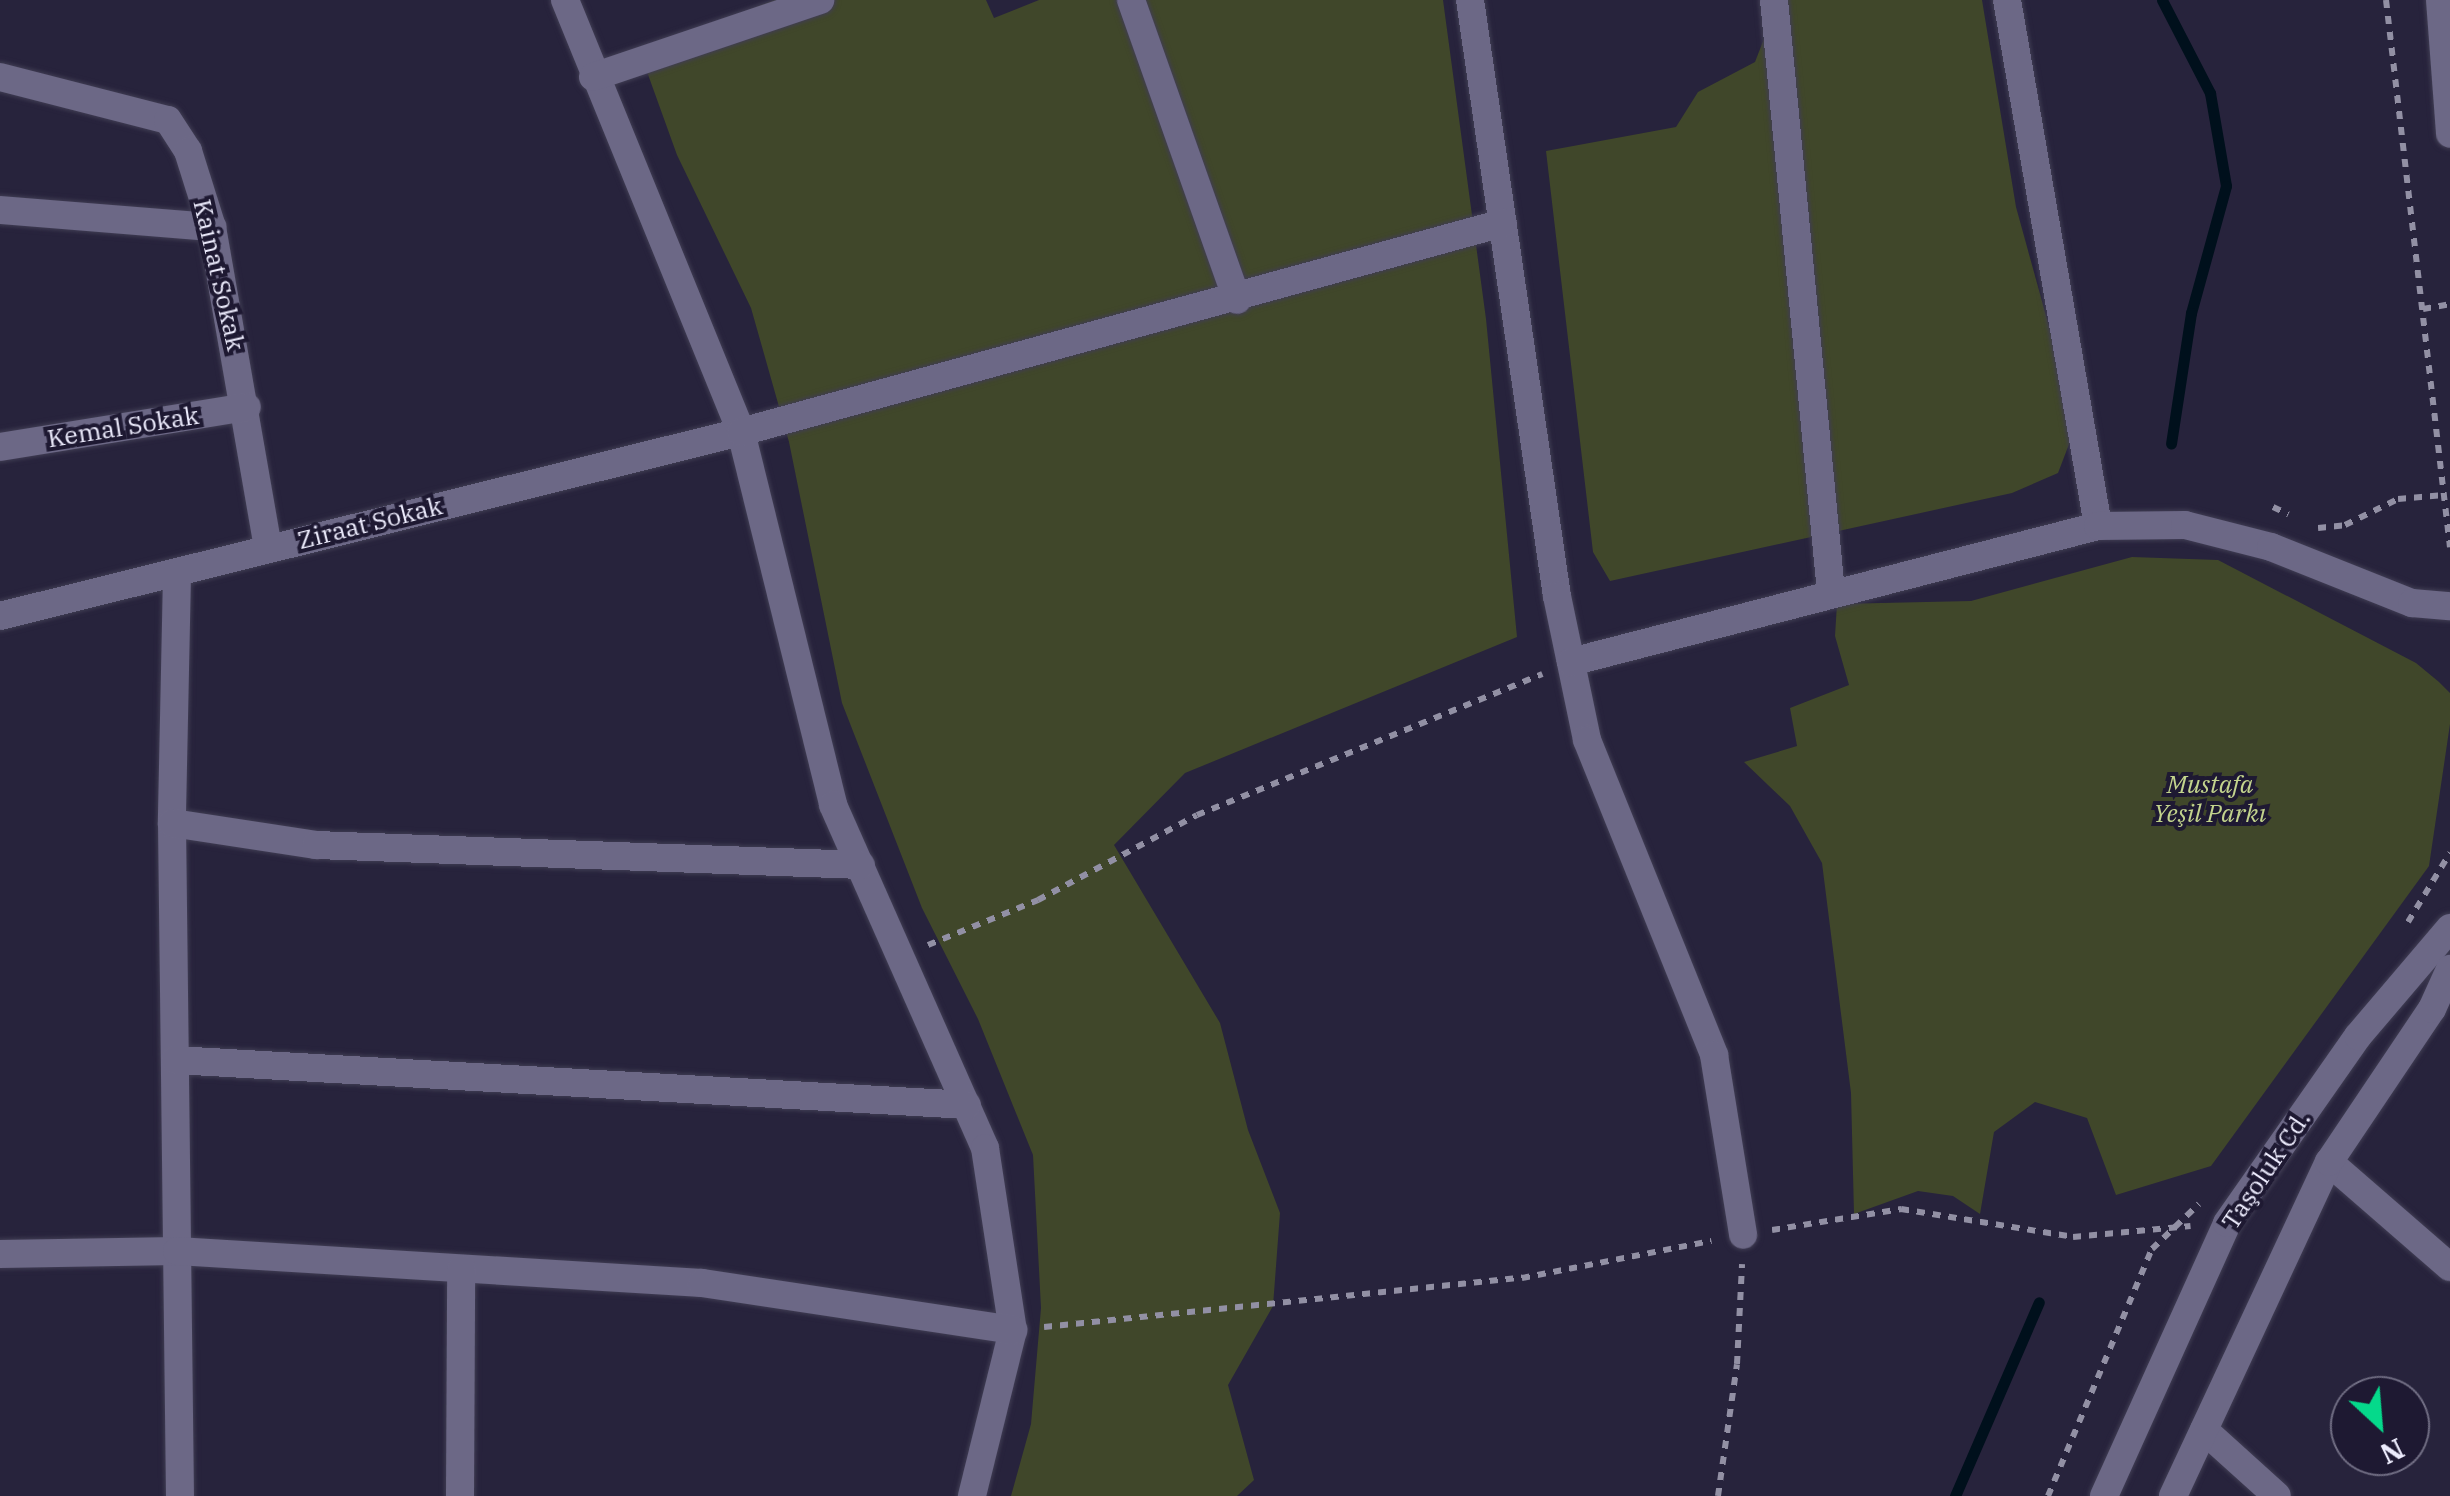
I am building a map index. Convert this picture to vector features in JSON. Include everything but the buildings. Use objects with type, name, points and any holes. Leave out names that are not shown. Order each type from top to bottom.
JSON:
[{"type":"street","points":[[565,0],[592,76],[741,432],[833,806],[903,955],[985,1148],[1013,1330],[972,1496]]},
{"type":"street","points":[[592,76],[820,0]]},
{"type":"street","points":[[1131,0],[1236,300]]},
{"type":"street","points":[[1470,0],[1571,662],[1594,758],[1714,1055],[1743,1235]]},
{"type":"street","points":[[1774,0],[1831,592]]},
{"type":"street","points":[[2006,0],[2098,526]]},
{"type":"street","points":[[2440,0],[2450,134]]},
{"type":"street","name":"Kainat Sokak","points":[[0,77],[168,120],[188,151],[212,226],[247,407],[268,548]]},
{"type":"street","points":[[0,210],[212,226]]},
{"type":"street","name":"Ziraat Sokak","points":[[0,616],[741,432],[1236,300],[1502,223]]},
{"type":"street","name":"Kemal Sokak","points":[[0,447],[247,407]]},
{"type":"street","points":[[1571,662],[2098,526],[2186,525],[2270,547],[2412,603],[2450,606]]},
{"type":"street","points":[[176,575],[172,823],[180,1496]]},
{"type":"street","points":[[172,823],[316,844],[861,865]]},
{"type":"street","name":"Taşoluk Cd.","points":[[2104,1496],[2227,1223],[2358,1036],[2450,928]]},
{"type":"street","name":"Taşoluk Cd.","points":[[2173,1496],[2328,1162],[2432,1010],[2450,969]]},
{"type":"street","points":[[175,1060],[967,1105]]},
{"type":"street","points":[[2328,1162],[2450,1267]]},
{"type":"street","points":[[0,1254],[178,1251],[702,1284],[1013,1330]]},
{"type":"street","points":[[460,1496],[461,1268]]},
{"type":"street","points":[[2204,1430],[2278,1496]]},
{"type":"path","points":[[2386,0],[2450,548]]},
{"type":"path","points":[[2423,308],[2450,304]]},
{"type":"path","points":[[2272,506],[2322,529],[2398,499],[2444,495]]},
{"type":"path","points":[[903,955],[1038,900],[1196,815],[1571,662]]},
{"type":"path","points":[[2048,1496],[2152,1250],[2168,1228],[2212,1194]]},
{"type":"path","points":[[1013,1330],[1522,1278],[1900,1209],[2073,1236],[2227,1223]]},
{"type":"path","points":[[1718,1496],[1737,1364],[1743,1235]]},
{"type":"green space","points":[[774,0],[986,0],[994,18],[1039,0],[1443,0],[1486,319],[1517,637],[1185,773],[1114,845],[1220,1023],[1248,1130],[1280,1213],[1273,1306],[1228,1385],[1254,1480],[1237,1496],[1011,1496],[1031,1424],[1041,1308],[1033,1155],[978,1019],[922,908],[842,703],[789,442],[751,308],[677,155],[646,69],[717,22]]},
{"type":"green space","points":[[1779,0],[1982,0],[2016,207],[2061,370],[2071,439],[2058,473],[2012,493],[1610,581],[1593,552],[1546,151],[1676,127],[1698,92],[1755,62]]},
{"type":"green space","name":"Mustafa Yeşil Parkı","points":[[2132,557],[2218,560],[2416,663],[2450,693],[2450,724],[2429,866],[2211,1166],[2116,1195],[2087,1118],[2035,1102],[1994,1132],[1980,1214],[1953,1196],[1918,1191],[1854,1214],[1851,1093],[1822,863],[1790,806],[1744,762],[1797,746],[1790,708],[1849,685],[1835,636],[1837,604],[1971,601]]},
{"type":"waterway","points":[[2162,0],[2210,93],[2226,186],[2191,313],[2171,443]]},
{"type":"waterway","points":[[1955,1496],[2039,1302]]}]
